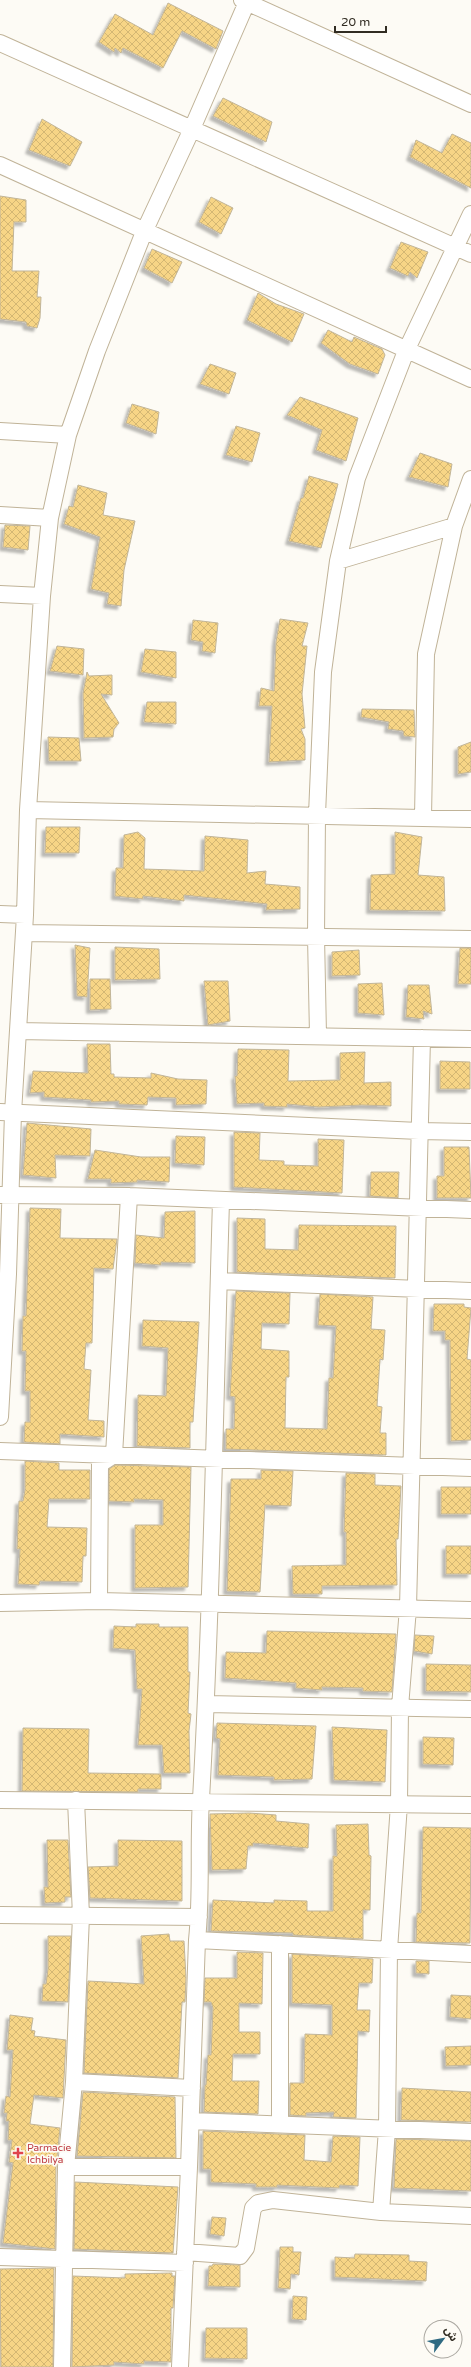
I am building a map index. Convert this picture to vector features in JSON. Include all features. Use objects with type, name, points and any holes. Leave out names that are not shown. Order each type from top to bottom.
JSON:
[{"type":"street","points":[[0,1416],[8,1274],[5,1196],[6,1113],[18,1031],[25,914],[28,810],[42,596],[50,518],[68,435],[97,351],[144,232],[191,130],[245,1],[471,104]]},
{"type":"street","points":[[0,43],[191,130],[471,254]]},
{"type":"street","points":[[0,165],[144,232],[471,379]]},
{"type":"street","points":[[318,1035],[316,936],[317,815],[323,672],[338,560],[357,478],[406,351],[471,214]]},
{"type":"street","points":[[0,431],[68,435]]},
{"type":"street","points":[[423,818],[426,654],[454,526],[471,479]]},
{"type":"street","points":[[0,515],[50,518]]},
{"type":"street","points":[[338,560],[454,526]]},
{"type":"street","points":[[0,594],[42,596]]},
{"type":"street","points":[[28,810],[471,819]]},
{"type":"street","points":[[0,914],[25,914]]},
{"type":"street","points":[[24,933],[471,939]]},
{"type":"street","points":[[18,1031],[318,1035],[471,1039]]},
{"type":"street","points":[[381,2212],[386,2129],[390,1950],[399,1804],[400,1707],[408,1608],[410,1467],[417,1290],[417,1208],[422,1038]]},
{"type":"street","points":[[6,1113],[471,1132]]},
{"type":"street","points":[[5,1196],[129,1196],[221,1201],[471,1210]]},
{"type":"street","points":[[114,1455],[129,1196]]},
{"type":"street","points":[[180,2367],[190,2167],[199,1917],[201,1802],[207,1704],[221,1201]]},
{"type":"street","points":[[219,1282],[417,1290],[471,1290]]},
{"type":"street","points":[[0,1451],[370,1464],[410,1467],[471,1468]]},
{"type":"street","points":[[99,1601],[100,1464],[114,1455]]},
{"type":"street","points":[[0,1603],[99,1601],[471,1610]]},
{"type":"street","points":[[207,1704],[471,1709]]},
{"type":"street","points":[[0,1800],[471,1805]]},
{"type":"street","points":[[62,2367],[66,2258],[66,2167],[74,2082],[81,1916],[76,1800]]},
{"type":"street","points":[[0,1914],[199,1917]]},
{"type":"street","points":[[197,1940],[471,1954]]},
{"type":"street","points":[[280,1944],[280,2124]]},
{"type":"street","points":[[74,2082],[192,2088]]},
{"type":"street","points":[[191,2121],[471,2132]]},
{"type":"street","points":[[66,2167],[190,2167]]},
{"type":"street","points":[[0,2257],[66,2258],[240,2256],[246,2248],[253,2208],[265,2201],[273,2200],[381,2212],[471,2216]]},
{"type":"building","points":[[168,3],[223,31],[216,49],[182,31],[163,68],[123,48],[121,53],[115,48],[114,52],[99,42],[115,14],[153,35]]},
{"type":"building","points":[[223,98],[272,122],[266,142],[213,116]]},
{"type":"building","points":[[42,119],[82,142],[70,166],[29,150]]},
{"type":"building","points":[[452,134],[471,143],[471,188],[410,157],[416,140],[442,153]]},
{"type":"building","points":[[0,196],[26,200],[26,222],[14,222],[12,271],[39,271],[37,297],[41,297],[40,318],[37,328],[27,326],[26,322],[0,319]]},
{"type":"building","points":[[211,197],[233,208],[221,234],[199,222]]},
{"type":"building","points":[[401,242],[428,252],[417,278],[410,272],[408,276],[390,268]]},
{"type":"building","points":[[152,249],[182,262],[172,283],[144,268]]},
{"type":"building","points":[[258,293],[276,304],[304,314],[292,342],[247,320]]},
{"type":"building","points":[[328,330],[352,342],[354,337],[382,349],[385,355],[378,374],[350,364],[321,343]]},
{"type":"building","points":[[210,364],[236,373],[229,394],[200,384]]},
{"type":"building","points":[[300,397],[358,418],[346,461],[316,450],[322,430],[287,415]]},
{"type":"building","points":[[132,404],[159,412],[156,434],[126,423]]},
{"type":"building","points":[[236,426],[260,433],[252,462],[226,455]]},
{"type":"building","points":[[420,453],[452,464],[448,487],[409,477]]},
{"type":"building","points":[[309,476],[338,484],[321,548],[289,541]]},
{"type":"building","points":[[78,485],[107,493],[103,515],[135,521],[124,570],[121,606],[107,604],[109,593],[91,589],[100,537],[64,524],[69,506],[73,507]]},
{"type":"building","points":[[5,525],[30,526],[28,550],[3,547]]},
{"type":"building","points":[[280,619],[308,623],[302,646],[307,646],[302,694],[305,728],[301,729],[305,739],[305,760],[269,762],[272,706],[259,706],[261,688],[274,691],[276,642]]},
{"type":"building","points":[[193,620],[218,623],[215,653],[202,651],[203,642],[191,640]]},
{"type":"building","points":[[57,646],[84,649],[83,675],[50,671]]},
{"type":"building","points":[[145,649],[176,652],[176,678],[141,672]]},
{"type":"building","points":[[87,672],[89,676],[112,675],[112,695],[101,694],[119,723],[114,729],[113,737],[84,738],[83,693]]},
{"type":"building","points":[[147,702],[176,702],[176,724],[144,722]]},
{"type":"building","points":[[362,709],[414,710],[415,737],[404,736],[403,731],[388,729],[389,722],[361,717]]},
{"type":"building","points":[[48,737],[79,738],[81,761],[49,761]]},
{"type":"building","points":[[471,742],[471,772],[458,774],[458,747]]},
{"type":"building","points":[[46,827],[80,827],[79,853],[45,853]]},
{"type":"building","points":[[138,832],[145,838],[144,869],[204,871],[205,836],[248,840],[247,873],[266,871],[265,884],[300,887],[300,909],[266,910],[267,904],[184,895],[184,901],[143,896],[143,899],[115,896],[116,868],[123,868],[124,835]]},
{"type":"building","points":[[395,832],[422,837],[418,875],[444,877],[445,911],[370,910],[371,875],[395,874]]},
{"type":"building","points":[[75,945],[90,948],[87,997],[77,996]]},
{"type":"building","points":[[115,947],[159,949],[160,979],[115,980]]},
{"type":"building","points":[[460,948],[471,948],[471,984],[458,984]]},
{"type":"building","points":[[359,950],[360,975],[332,976],[332,952]]},
{"type":"building","points":[[90,979],[110,979],[111,1009],[90,1010]]},
{"type":"building","points":[[204,981],[228,981],[230,1021],[208,1025]]},
{"type":"building","points":[[382,983],[384,1015],[358,1013],[358,984]]},
{"type":"building","points":[[408,985],[429,985],[432,1014],[423,1011],[424,1019],[406,1017]]},
{"type":"building","points":[[87,1044],[110,1044],[111,1074],[114,1074],[114,1077],[151,1078],[151,1073],[178,1079],[207,1080],[206,1104],[176,1105],[176,1098],[148,1097],[147,1105],[119,1104],[119,1101],[91,1102],[91,1100],[44,1097],[44,1092],[30,1093],[33,1071],[88,1073]]},
{"type":"building","points":[[238,1049],[289,1050],[288,1081],[340,1080],[340,1053],[365,1052],[364,1083],[391,1082],[391,1106],[362,1105],[319,1107],[287,1104],[287,1107],[264,1106],[264,1103],[237,1104],[235,1076],[237,1076]]},
{"type":"building","points":[[440,1061],[470,1062],[470,1089],[440,1089]]},
{"type":"building","points":[[27,1123],[91,1129],[90,1156],[55,1155],[56,1178],[23,1175]]},
{"type":"building","points":[[234,1132],[260,1133],[259,1160],[284,1161],[284,1165],[318,1166],[318,1139],[344,1140],[342,1193],[234,1187]]},
{"type":"building","points":[[176,1136],[205,1137],[204,1165],[175,1163]]},
{"type":"building","points":[[444,1147],[469,1147],[471,1198],[437,1198],[437,1176],[444,1176]]},
{"type":"building","points":[[95,1150],[141,1157],[170,1157],[169,1182],[137,1180],[137,1182],[111,1183],[111,1179],[88,1179]]},
{"type":"building","points":[[371,1172],[399,1172],[398,1198],[370,1196]]},
{"type":"building","points":[[30,1208],[61,1209],[60,1238],[117,1239],[113,1269],[94,1268],[92,1343],[86,1343],[84,1369],[91,1370],[88,1420],[104,1421],[104,1437],[60,1434],[60,1444],[24,1442],[25,1422],[30,1422],[30,1391],[25,1391],[26,1351],[22,1351],[23,1316],[26,1316]]},
{"type":"building","points":[[195,1211],[195,1263],[161,1262],[161,1265],[135,1263],[136,1235],[164,1238],[165,1212]]},
{"type":"building","points":[[237,1218],[265,1219],[265,1249],[298,1250],[299,1225],[396,1226],[395,1278],[237,1272]]},
{"type":"building","points":[[236,1291],[290,1293],[289,1324],[262,1323],[261,1349],[289,1351],[289,1377],[286,1377],[285,1428],[327,1429],[329,1378],[333,1378],[336,1326],[318,1325],[320,1294],[373,1297],[371,1329],[385,1330],[383,1360],[380,1359],[377,1406],[382,1407],[380,1433],[386,1433],[386,1455],[226,1449],[226,1429],[234,1429],[235,1397],[230,1396]]},
{"type":"building","points":[[434,1304],[464,1304],[464,1307],[471,1308],[467,1359],[471,1360],[471,1440],[451,1441],[450,1340],[445,1340],[445,1331],[433,1331]]},
{"type":"building","points":[[143,1320],[199,1322],[193,1422],[190,1422],[190,1448],[137,1446],[138,1395],[166,1396],[168,1348],[142,1346]]},
{"type":"building","points":[[25,1461],[59,1463],[59,1470],[90,1470],[90,1499],[49,1499],[47,1527],[87,1528],[86,1556],[83,1556],[82,1582],[40,1581],[39,1585],[18,1584],[20,1549],[17,1549],[19,1501],[23,1501],[25,1490]]},
{"type":"building","points":[[115,1465],[191,1467],[188,1587],[135,1588],[135,1525],[163,1525],[163,1500],[134,1499],[134,1502],[109,1501],[109,1469]]},
{"type":"building","points":[[261,1470],[293,1471],[291,1506],[265,1505],[260,1592],[227,1591],[231,1479],[261,1479]]},
{"type":"building","points":[[346,1473],[375,1474],[375,1485],[401,1486],[398,1539],[396,1539],[397,1585],[322,1586],[322,1594],[293,1594],[292,1566],[346,1565],[346,1532],[344,1532]]},
{"type":"building","points":[[441,1487],[471,1487],[471,1514],[441,1514]]},
{"type":"building","points":[[446,1546],[471,1546],[471,1574],[446,1574]]},
{"type":"building","points":[[136,1624],[159,1624],[159,1627],[188,1627],[188,1672],[190,1672],[188,1713],[191,1714],[189,1731],[190,1773],[164,1773],[162,1745],[138,1745],[142,1689],[137,1689],[135,1650],[113,1648],[114,1626],[136,1627]]},
{"type":"building","points":[[267,1631],[396,1634],[392,1692],[363,1691],[363,1688],[322,1687],[322,1690],[296,1688],[296,1683],[225,1678],[226,1652],[266,1653]]},
{"type":"building","points":[[415,1635],[434,1636],[432,1654],[414,1651]]},
{"type":"building","points":[[426,1664],[471,1665],[471,1692],[426,1691]]},
{"type":"building","points":[[217,1723],[316,1726],[312,1779],[274,1780],[274,1777],[218,1775],[220,1739],[216,1738]]},
{"type":"building","points":[[332,1727],[387,1730],[385,1782],[334,1780]]},
{"type":"building","points":[[23,1728],[89,1729],[88,1773],[161,1774],[161,1789],[138,1789],[138,1792],[22,1791]]},
{"type":"building","points":[[423,1737],[454,1738],[453,1765],[423,1764]]},
{"type":"building","points":[[249,1813],[276,1815],[276,1821],[309,1824],[308,1848],[253,1843],[253,1846],[248,1846],[246,1869],[212,1870],[210,1814]]},
{"type":"building","points":[[368,1824],[369,1855],[371,1856],[370,1910],[363,1910],[363,1939],[293,1935],[293,1933],[211,1931],[213,1900],[274,1903],[274,1900],[307,1901],[307,1911],[333,1911],[333,1856],[337,1856],[336,1825]]},
{"type":"building","points":[[423,1827],[471,1828],[470,1943],[416,1942],[417,1913],[421,1913]]},
{"type":"building","points":[[47,1840],[68,1840],[71,1897],[65,1897],[65,1902],[45,1903],[44,1887],[48,1887]]},
{"type":"building","points":[[118,1840],[182,1841],[182,1901],[90,1898],[88,1867],[118,1866]]},
{"type":"building","points":[[169,1934],[170,1941],[184,1941],[186,1978],[185,2002],[182,2002],[178,2078],[84,2073],[88,1981],[144,1984],[141,1936]]},
{"type":"building","points":[[48,1936],[71,1936],[68,2002],[42,2001],[43,1984],[46,1984],[48,1969]]},
{"type":"building","points":[[237,1952],[263,1953],[262,2004],[239,2003],[239,2032],[260,2032],[260,2054],[233,2054],[232,2081],[259,2081],[258,2114],[204,2112],[208,2055],[211,2055],[213,2008],[211,2002],[204,2002],[205,1978],[237,1978]]},
{"type":"building","points":[[292,1954],[373,1959],[372,1983],[359,1983],[357,2010],[370,2010],[369,2032],[358,2031],[356,2118],[333,2117],[334,2112],[306,2113],[306,2116],[290,2115],[290,2083],[304,2083],[305,2034],[332,2035],[332,2005],[292,2003]]},
{"type":"building","points":[[416,1961],[429,1961],[429,1974],[416,1973]]},
{"type":"building","points":[[451,1995],[471,1996],[471,2019],[450,2017]]},
{"type":"building","points":[[10,2015],[33,2018],[31,2030],[35,2031],[34,2036],[66,2040],[63,2098],[34,2095],[30,2124],[60,2128],[56,2167],[55,2249],[3,2243],[13,2163],[9,2162],[12,2140],[8,2140],[9,2121],[6,2121],[7,2113],[4,2113],[6,2096],[10,2097],[13,2050],[7,2050]]},
{"type":"building","points":[[471,2046],[471,2065],[446,2066],[445,2047]]},
{"type":"building","points":[[402,2088],[471,2092],[471,2122],[401,2120]]},
{"type":"building","points":[[83,2092],[175,2097],[176,2158],[77,2156]]},
{"type":"building","points":[[203,2131],[305,2135],[304,2160],[331,2162],[333,2136],[360,2137],[358,2186],[340,2185],[339,2188],[277,2185],[277,2187],[256,2187],[256,2184],[211,2182],[211,2169],[203,2169]]},
{"type":"building","points":[[396,2139],[471,2141],[471,2191],[394,2188]]},
{"type":"building","points":[[75,2182],[178,2187],[173,2253],[74,2249]]},
{"type":"building","points":[[212,2217],[226,2218],[224,2236],[210,2234]]},
{"type":"building","points":[[280,2247],[293,2247],[293,2252],[301,2252],[299,2275],[291,2274],[290,2289],[278,2288]]},
{"type":"building","points":[[355,2254],[409,2255],[409,2261],[427,2262],[426,2281],[335,2277],[335,2257],[354,2258]]},
{"type":"building","points":[[213,2264],[240,2265],[240,2287],[208,2286],[209,2266],[212,2266]]},
{"type":"building","points":[[54,2268],[53,2367],[1,2367],[0,2269]]},
{"type":"building","points":[[172,2273],[172,2276],[175,2276],[173,2308],[171,2308],[171,2362],[144,2361],[144,2364],[114,2362],[114,2365],[72,2367],[73,2276],[125,2278],[125,2274]]},
{"type":"building","points":[[293,2296],[307,2297],[306,2320],[292,2319]]},
{"type":"building","points":[[206,2328],[247,2328],[247,2359],[205,2358]]},
{"type":"place","name":"Parmacie Ichbilya","points":[[18,2153]]}]
